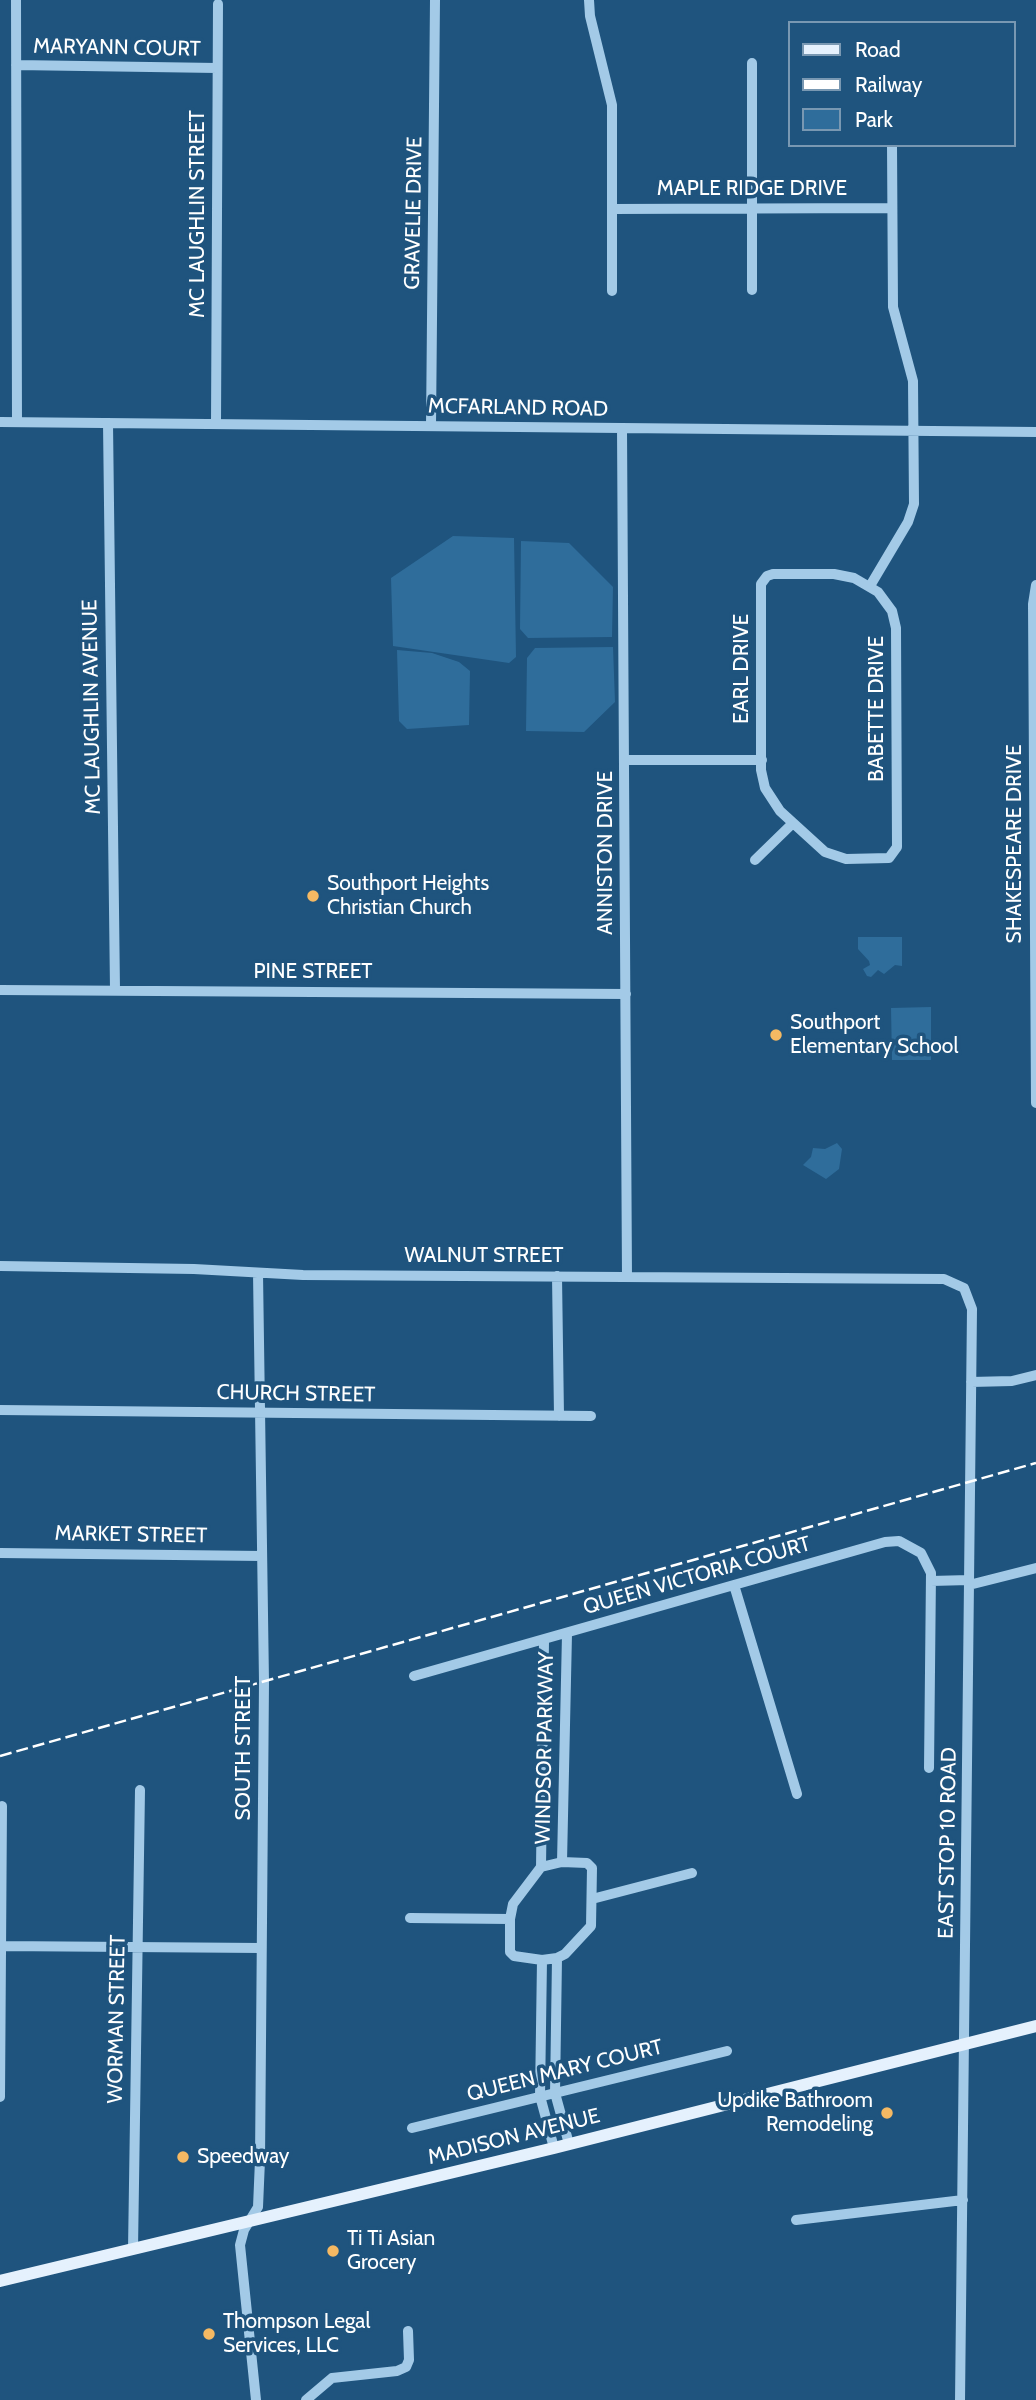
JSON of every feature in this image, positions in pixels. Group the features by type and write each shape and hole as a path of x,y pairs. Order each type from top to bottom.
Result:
{"main road":[{"name":"MADISON AVENUE","path":"0,2281 554,2148 1036,2026"}],"street":[{"path":"16,0 17,422"},
{"name":"GRAVELIE DRIVE","path":"431,426 435,0"},
{"path":"589,0 590,16 611,100 612,291"},
{"name":"MC LAUGHLIN STREET","path":"216,424 218,4"},
{"path":"752,63 752,290"},
{"name":"MARYANN COURT","path":"16,65 217,68"},
{"path":"870,586 913,509 913,381 893,307 892,147"},
{"name":"MAPLE RIDGE DRIVE","path":"612,209 892,208"},
{"name":"MCFARLAND ROAD","path":"0,422 1036,432"},
{"name":"MC LAUGHLIN AVENUE","path":"108,423 115,990"},
{"name":"ANNISTON DRIVE","path":"622,428 627,1277"},
{"name":"EARL DRIVE","path":"870,586 834,574 773,574 761,584 762,774 769,796 818,847 838,858 882,859 894,854"},
{"name":"BABETTE DRIVE","path":"870,586 890,607 896,628 897,847 894,854"},
{"name":"SHAKESPEARE DRIVE","path":"1036,586 1033,604 1036,1102"},
{"path":"624,760 762,760"},
{"path":"755,860 793,823"},
{"name":"PINE STREET","path":"0,990 626,994"},
{"name":"WALNUT STREET","path":"0,1266 258,1273 944,1279 964,1289"},
{"name":"SOUTH STREET","path":"256,2400 240,2245 243,2231 259,2203 262,1556 258,1273"},
{"path":"557,1276 559,1416"},
{"name":"EAST STOP 10 ROAD","path":"960,2400 972,1309 964,1289"},
{"path":"971,1382 1012,1381 1036,1376"},
{"name":"CHURCH STREET","path":"0,1410 591,1416"},
{"name":"QUEEN VICTORIA COURT","path":"414,1676 544,1642 734,1585 895,1541 908,1543 921,1553 929,1566 931,1581"},
{"name":"MARKET STREET","path":"0,1553 262,1556"},
{"path":"929,1768 931,1581 969,1583 1036,1568"},
{"path":"734,1585 797,1794"},
{"name":"WINDSOR PARKWAY","path":"562,1862 567,1634"},
{"name":"WINDSOR PARKWAY","path":"541,1867 562,1862 589,1864 592,1899 591,1926 565,1954 542,1960 512,1954 510,1919 519,1895 541,1867 544,1642"},
{"name":"WORMAN STREET","path":"133,2249 139,1790"},
{"path":"0,2097 2,1806"},
{"path":"592,1899 692,1873"},
{"path":"410,1918 510,1919"},
{"path":"0,1946 261,1948"},
{"path":"557,1958 555,2093 569,2144"},
{"path":"542,1960 540,2096 554,2148"},
{"name":"QUEEN MARY COURT","path":"412,2128 727,2051"},
{"path":"796,2220 963,2200"},
{"path":"306,2400 331,2378 397,2371 405,2367 409,2360 408,2331"}],"green space":[{"path":"453,536 514,538 516,657 509,663 393,646 391,578"},
{"path":"521,541 569,543 613,587 612,637 528,638 520,629"},
{"path":"613,647 615,702 584,732 526,731 527,658 535,648"},
{"path":"397,650 432,653 459,662 470,671 469,725 407,729 399,721"},
{"path":"858,937 902,937 902,966 895,965 884,974 878,970 871,977 867,976 863,969 870,965 858,949"},
{"path":"931,1007 931,1060 892,1060 891,1008"},
{"path":"837,1143 842,1149 839,1169 826,1179 803,1165 811,1157 813,1148 825,1149"}],"railway":[{"path":"0,1756 1036,1463"}],"place":[{"name":"Southport Heights Christian Church","path":"313,896"},
{"name":"Southport Elementary School","path":"776,1035"},
{"name":"Updike Bathroom Remodeling","path":"887,2113"},
{"name":"Speedway","path":"183,2157"},
{"name":"Ti Ti Asian Grocery","path":"333,2251"},
{"name":"Thompson Legal Services, LLC","path":"209,2334"}]}
